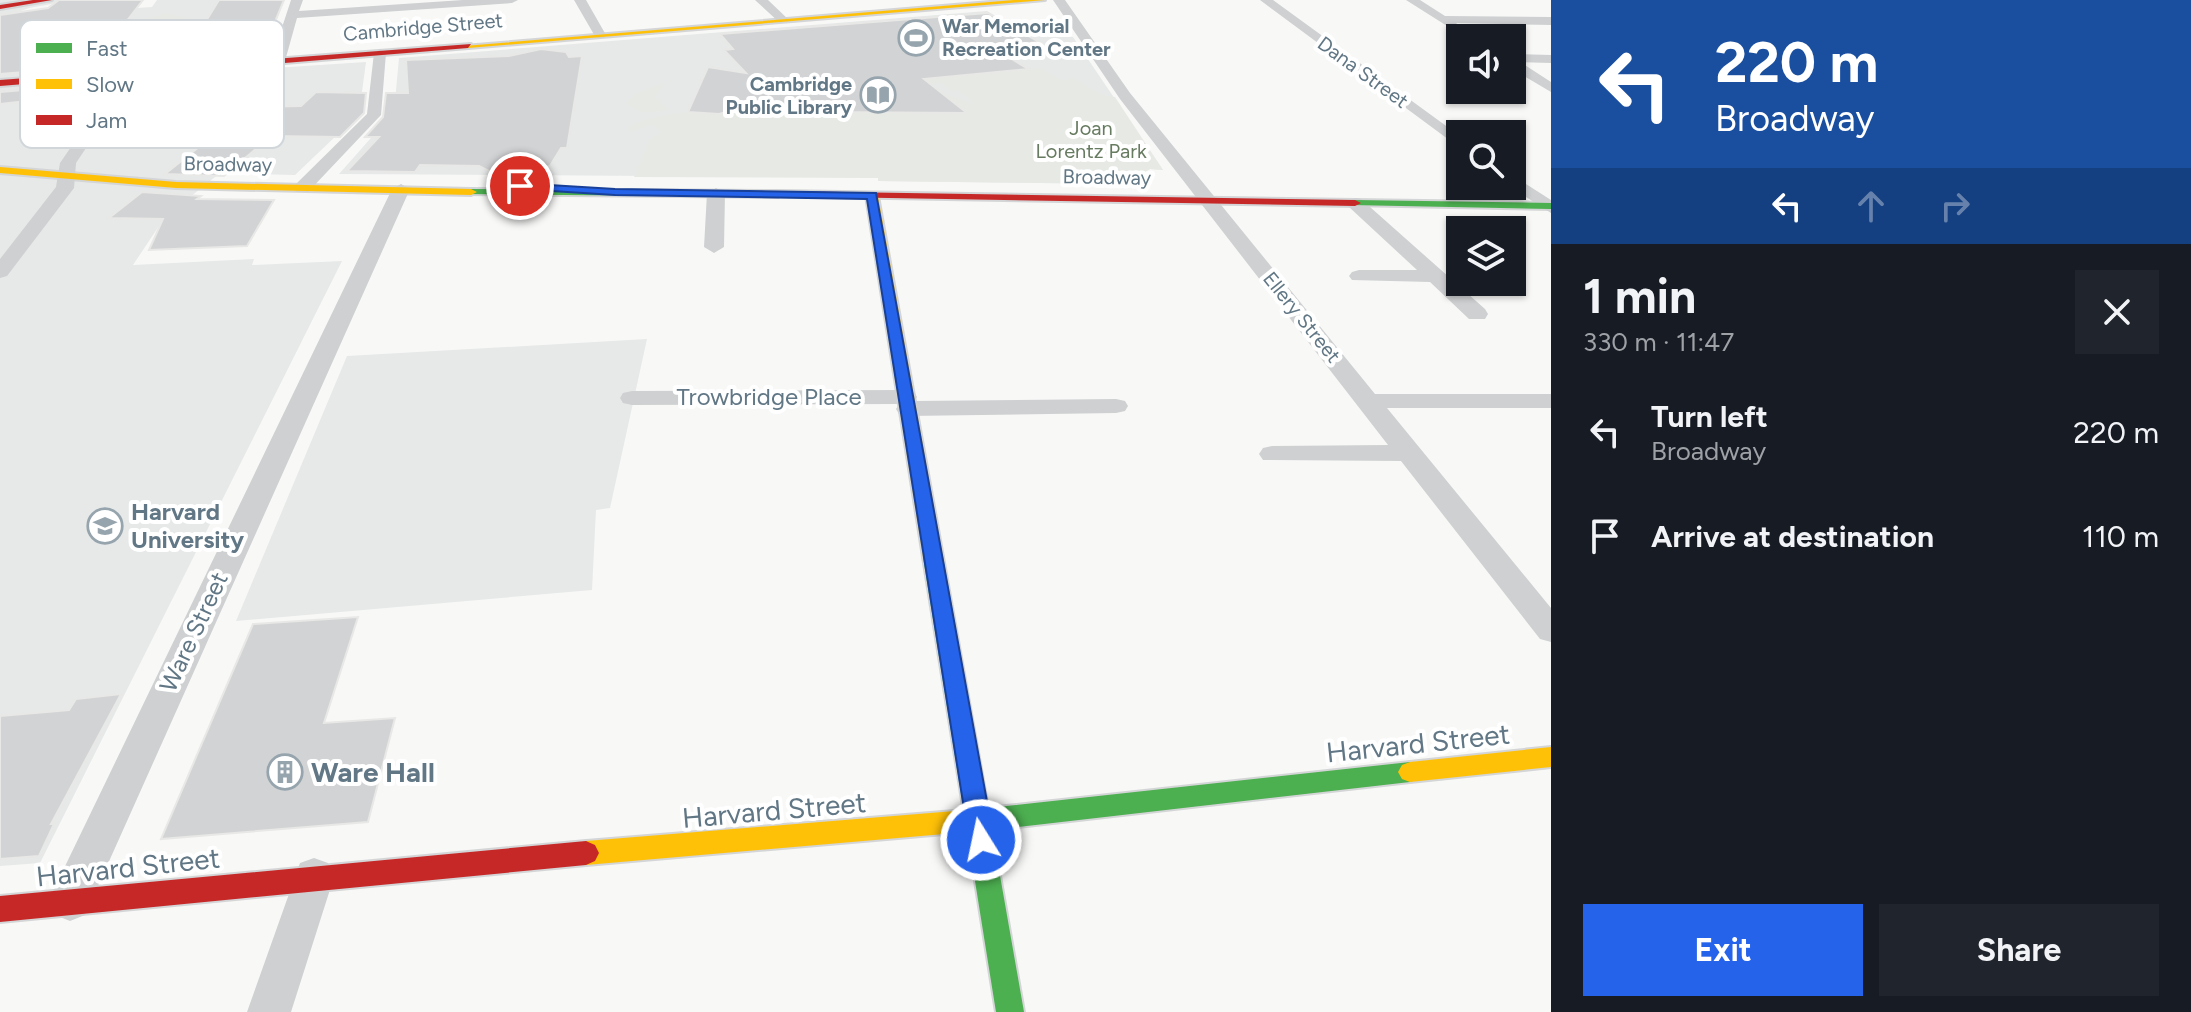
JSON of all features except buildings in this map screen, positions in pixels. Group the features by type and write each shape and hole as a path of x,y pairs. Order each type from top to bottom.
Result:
{"main road":[{"path":"3,9 48,0"},
{"name":"Cambridge Street","path":"284,61 784,21 980,2 1041,0"},
{"name":"Cambridge Street","path":"0,83 20,81"},
{"name":"Broadway","path":"0,170 164,184 302,188 456,190 540,186 615,192 1550,207"},
{"path":"872,196 1010,1012"},
{"name":"Harvard Street","path":"0,909 314,877 924,826 1551,757"}],"street":[{"path":"284,41 297,0"},
{"path":"292,15 512,0"},
{"path":"580,0 600,35"},
{"path":"761,0 784,21"},
{"name":"Ellery Street","path":"1059,0 1125,96 1206,201 1551,630"},
{"name":"Dana Street","path":"1266,0 1446,133"},
{"path":"1412,0 1450,24"},
{"path":"1442,19 1551,21"},
{"path":"302,188 374,115 380,53"},
{"path":"1526,60 1551,59"},
{"path":"1526,70 1551,88"},
{"path":"0,272 65,188 68,163 78,148"},
{"name":"Ware Street","path":"70,901 401,189"},
{"path":"1526,190 1550,207"},
{"path":"714,247 716,193"},
{"path":"1355,203 1477,314"},
{"path":"1359,276 1435,276"},
{"name":"Trowbridge Place","path":"632,398 1116,406"},
{"path":"1369,401 1551,401"},
{"path":"1272,454 1411,453"},
{"path":"269,1012 314,877"}],"shaded area":[{"name":"Harvard University","path":"0,0 74,0 29,8 15,13 15,16 152,7 157,0 284,0 277,20 20,20 20,148 284,148 284,67 366,62 359,114 295,175 220,173 165,217 133,265 254,259 252,265 342,261 40,863 0,866"},
{"path":"987,11 1030,36 1073,37 1163,170 1150,169 1130,180 1132,184 878,181 878,178 816,177 339,174 394,112 399,58"},
{"path":"647,339 610,508 596,510 592,590 236,621 347,356"}],"green space":[{"path":"165,13 197,20 144,20"},
{"name":"Joan Lorentz Park","path":"1040,68 1061,80 1075,79 1101,95 1115,97 1163,170 1150,169 1130,180 1132,184 878,181 878,178 634,177 650,139 661,133 653,125 628,132 631,125 652,118 690,112 786,111 820,105 821,112 966,113 943,93 976,105 957,90 951,91 941,83 931,84 924,79"},
{"path":"665,83 655,97 668,109 666,111 642,112 627,105 627,101 639,92"}],"traffic: fast":[{"path":"471,192 778,194"},
{"path":"1355,203 1551,206"},
{"path":"933,557 1010,1012"},
{"path":"979,820 1410,772"}],"traffic: slow":[{"path":"468,46 1041,0"},
{"path":"0,170 176,185 471,192"},
{"path":"872,196 933,557"},
{"path":"1410,772 1551,757"},
{"path":"586,853 979,820"}],"traffic: jam":[{"path":"0,7 48,0"},
{"path":"284,61 468,46"},
{"path":"0,83 20,81"},
{"path":"778,194 1355,203"},
{"path":"0,909 586,853"}],"place":[{"name":"War Memorial Recreation Center","path":"916,38"},
{"name":"Cambridge Public Library","path":"878,95"},
{"name":"Harvard University","path":"105,526"},
{"name":"Ware Hall","path":"285,772"}],"route":[{"path":"520,186 615,192 872,196 981,840"}]}
